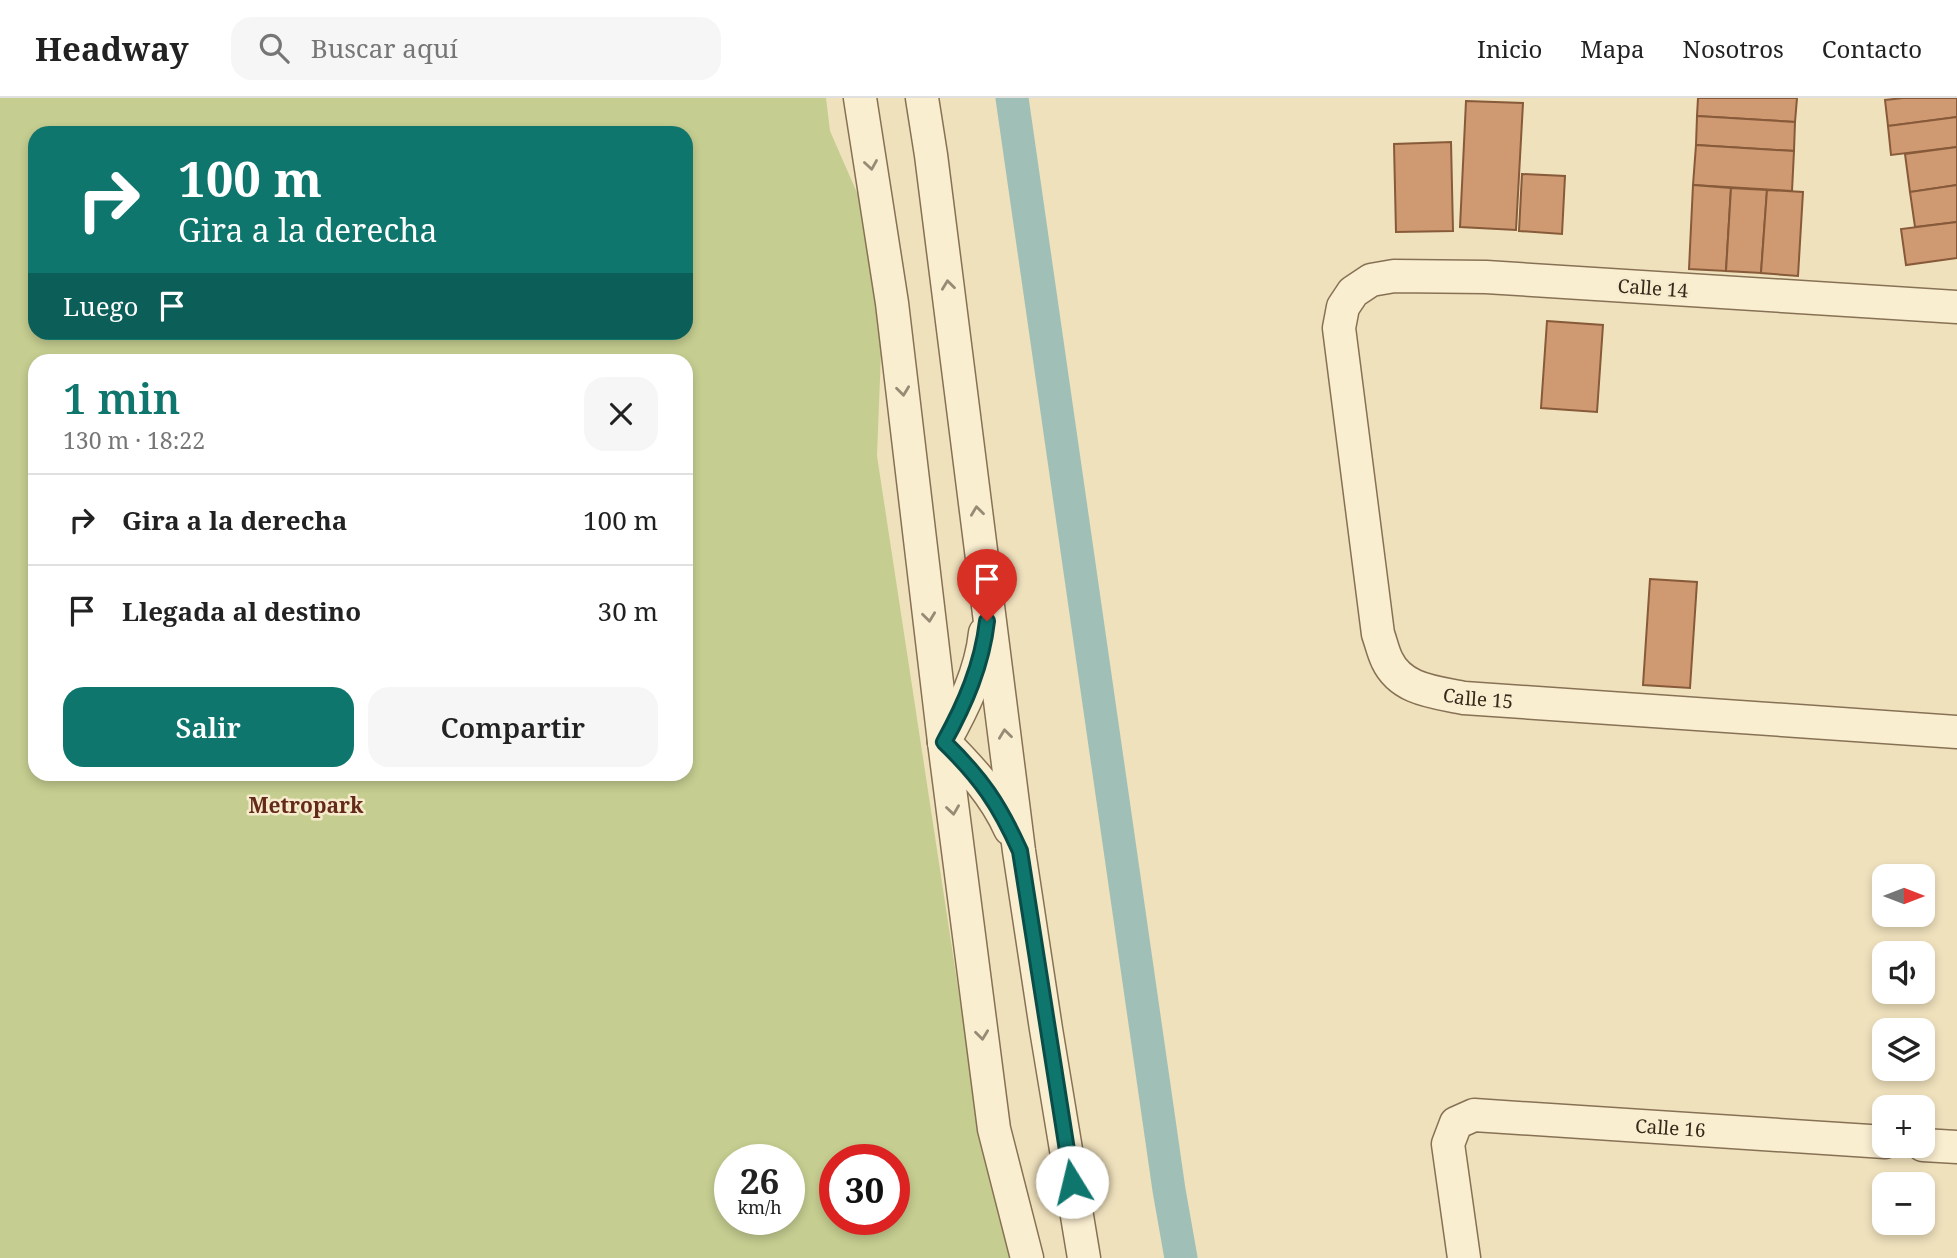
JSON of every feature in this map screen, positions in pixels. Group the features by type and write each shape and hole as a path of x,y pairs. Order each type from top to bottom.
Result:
{"street":[{"path":"860,98 892,303 944,742 994,1129 1027,1258"},
{"path":"922,98 1020,851 1084,1258"},
{"name":"Calle 14","path":"1353,292 1371,280 1394,276 1486,277 1957,307"},
{"name":"Calle 15","path":"1353,292 1343,307 1339,328 1378,634 1388,662 1401,679 1419,689 1464,698 1957,732"},
{"path":"944,742 962,710 975,676 985,640 989,603"},
{"path":"944,742 968,765 989,791 1020,851"},
{"name":"Calle 16","path":"1464,1258 1448,1144 1457,1123 1474,1115 1872,1141"},
{"path":"1935,1145 1957,1147"}],"green space":[{"path":"0,98 826,98 830,131 858,195 882,327 877,456 971,1073 1018,1258 0,1258"}],"building":[{"path":"1698,98 1797,98 1795,122 1697,116"},
{"path":"1957,98 1957,117 1888,126 1885,100"},
{"path":"1466,101 1523,103 1516,230 1460,227"},
{"path":"1697,116 1795,122 1794,151 1696,145"},
{"path":"1957,117 1957,147 1891,155 1888,126"},
{"path":"1451,142 1453,231 1396,232 1394,144"},
{"path":"1696,145 1794,151 1792,191 1693,185"},
{"path":"1957,147 1957,185 1910,192 1905,154"},
{"path":"1522,174 1565,176 1562,234 1519,231"},
{"path":"1693,185 1731,188 1726,271 1689,269"},
{"path":"1957,185 1957,222 1915,227 1910,192"},
{"path":"1731,188 1767,190 1761,273 1726,271"},
{"path":"1767,190 1803,192 1798,276 1761,273"},
{"path":"1957,222 1957,258 1906,265 1901,229"},
{"path":"1547,321 1603,325 1597,412 1541,408"},
{"path":"1650,579 1697,582 1690,688 1643,685"}],"waterway":[{"path":"1012,98 1181,1258"}],"district":[{"name":"Metropark","path":"306,805"}],"route":[{"path":"987,621 975,676 962,710 944,742 968,765 989,791 1020,851 1072,1182"}]}
